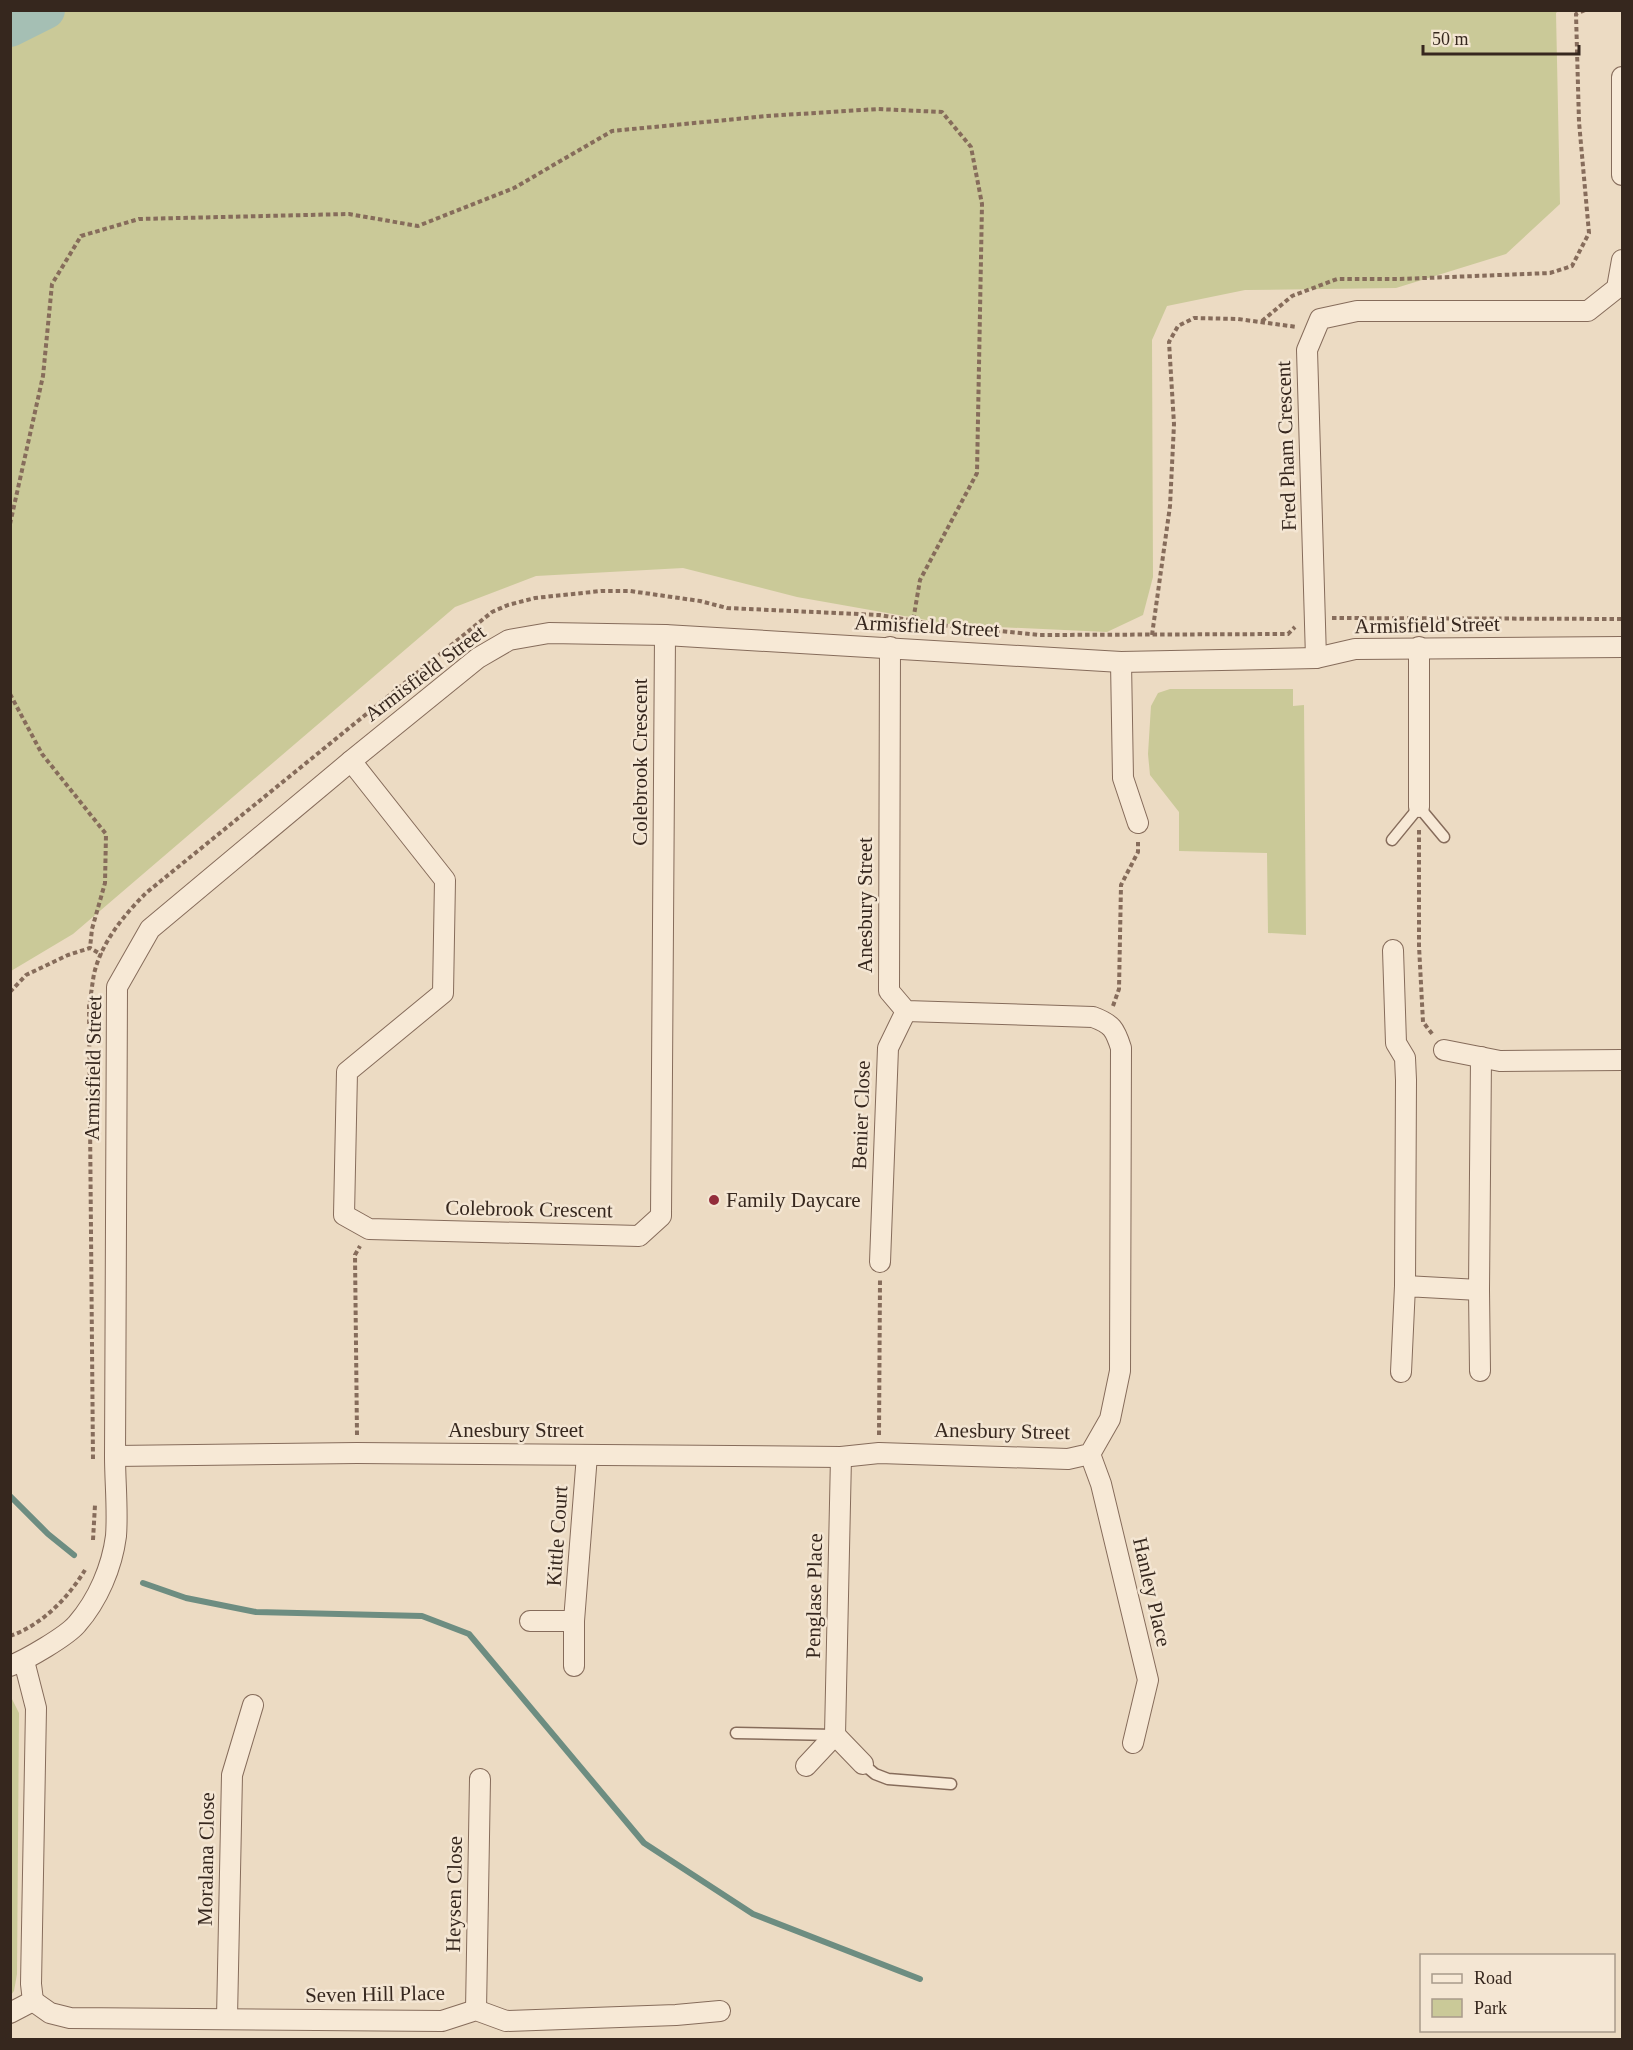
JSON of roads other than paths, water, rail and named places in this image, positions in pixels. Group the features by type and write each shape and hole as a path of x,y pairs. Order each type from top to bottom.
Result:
{"street":[{"path":"1623,77 1621,79 1623,175"},
{"name":"Fred Pham Crescent","path":"1316,658 1307,350 1320,319 1357,310 1588,311 1617,288 1623,260"},
{"name":"Armisfield Street","path":"17,1663 76,1626 96,1597 112,1557 116,1534 117,987 150,929 478,658 509,640 549,633 665,634 1121,662 1316,658 1355,649 1419,647 1623,647"},
{"name":"Colebrook Crescent","path":"351,761 445,880 443,993 347,1072 344,1215 369,1230 639,1236 661,1216 665,634"},
{"name":"Anesbury Street","path":"115,1456 357,1453 841,1457 879,1453 1068,1459 1090,1454 1110,1419 1120,1371 1121,1048 1116,1033 1107,1022 1093,1017 906,1011 889,991 890,647"},
{"path":"1419,647 1419,807"},
{"path":"1121,662 1124,778 1138,823"},
{"path":"1393,950 1396,1044 1405,1058 1406,1080 1406,1286 1401,1372"},
{"name":"Benier Close","path":"880,1262 888,1048 906,1011"},
{"path":"1444,1050 1500,1061 1623,1060"},
{"path":"1480,1371 1481,1057"},
{"path":"1406,1286 1479,1290"},
{"name":"Hanley Place","path":"1090,1454 1101,1484 1148,1680 1133,1743"},
{"name":"Kittle Court","path":"574,1666 574,1621 587,1455"},
{"name":"Penglase Place","path":"835,1736 841,1457"},
{"path":"530,1621 574,1621"},
{"path":"10,2013 33,2001 31,1984 36,1708 17,1663"},
{"name":"Moralana Close","path":"226,2018 232,1774 253,1705"},
{"path":"806,1766 835,1736 863,1764"},
{"name":"Heysen Close","path":"476,2010 480,1779"},
{"name":"Seven Hill Place","path":"33,2001 50,2013 70,2018 442,2021 476,2010 506,2021 676,2015 720,2011"}],"lane":[{"path":"1392,840 1419,807 1444,837"},
{"path":"736,1733 835,1736"},
{"path":"863,1764 876,1774 888,1779 951,1784"}],"waterway":[{"path":"10,28 46,10"},
{"path":"10,1496 48,1534 74,1555"},
{"path":"143,1583 186,1598 256,1612 422,1616 469,1634 644,1843 753,1914 920,1979"}],"place":[{"name":"Family Daycare","path":"714,1200"}]}
